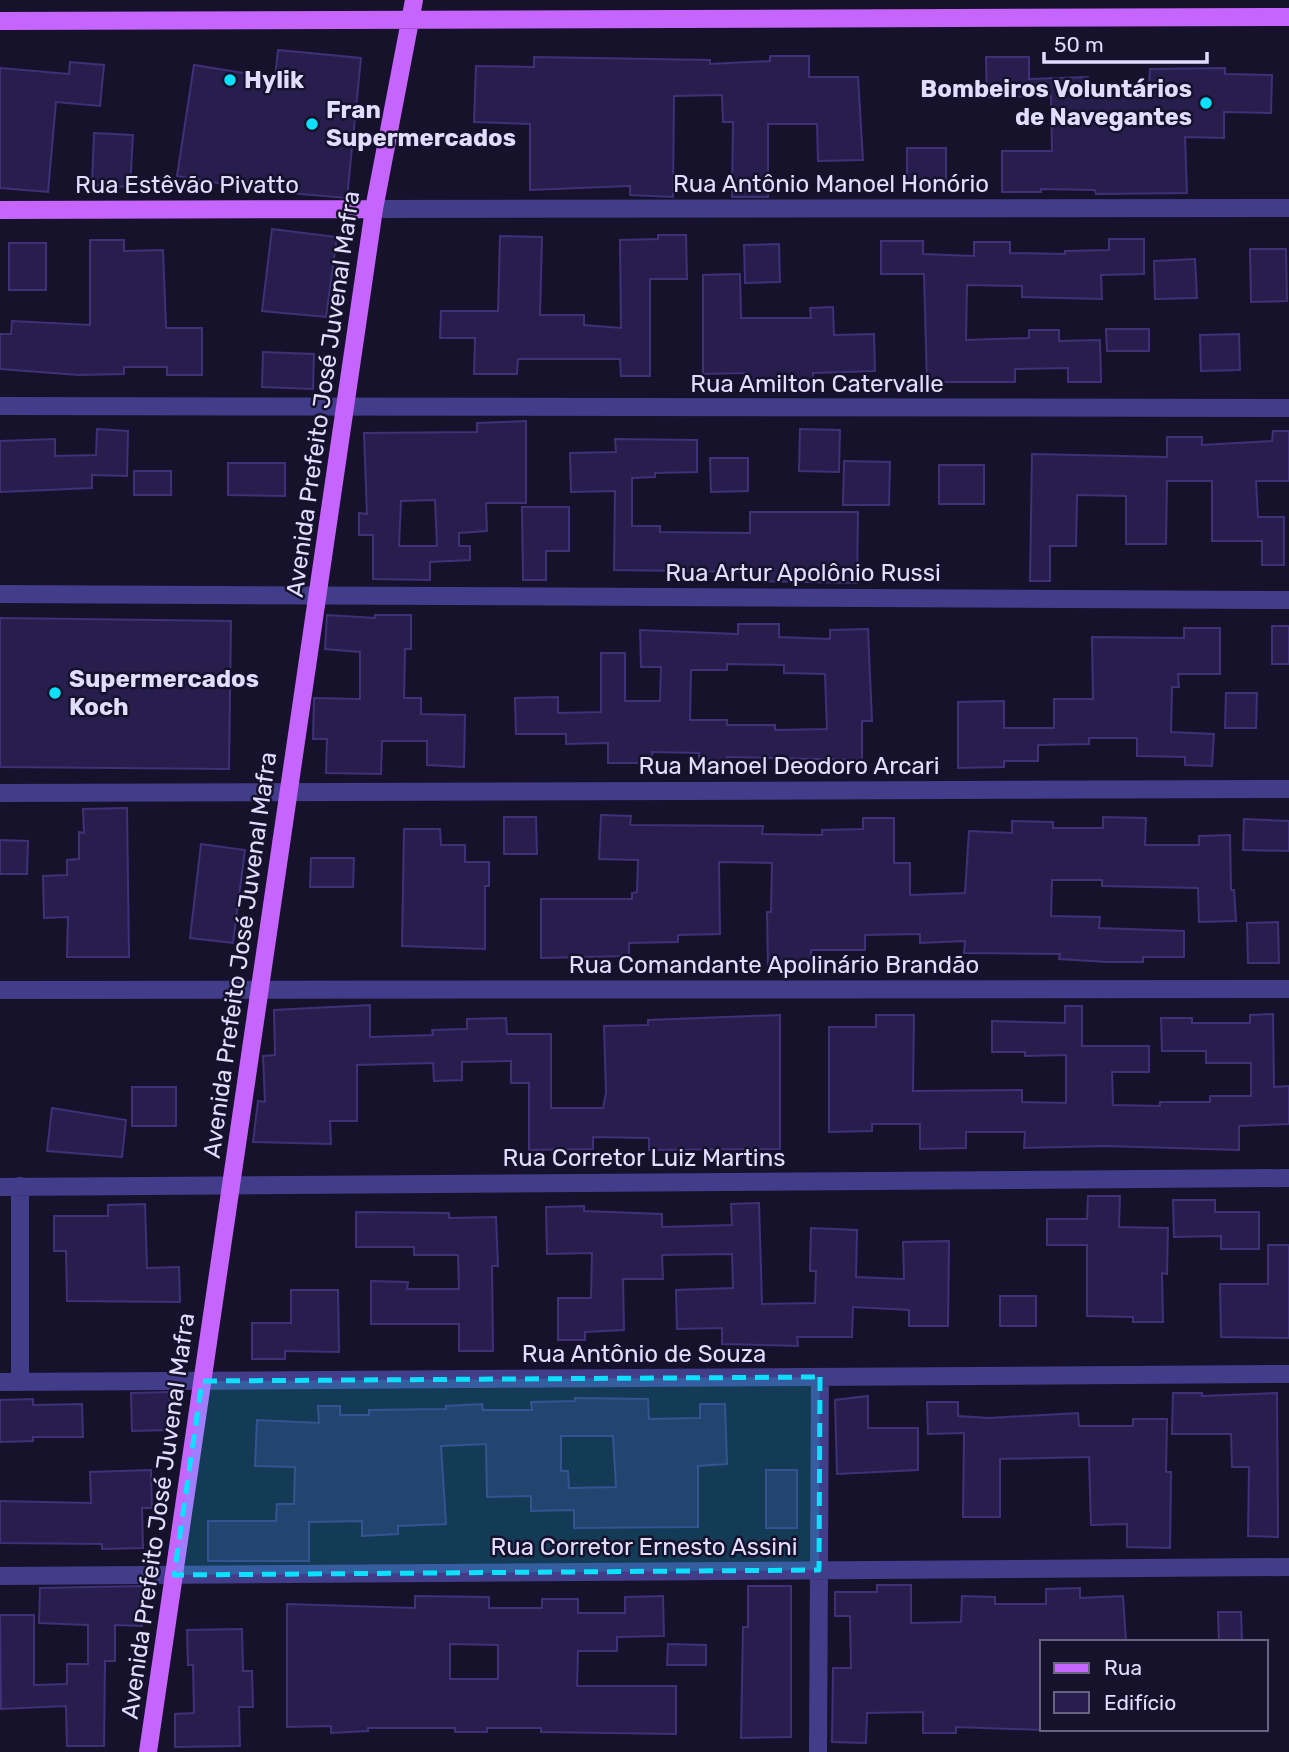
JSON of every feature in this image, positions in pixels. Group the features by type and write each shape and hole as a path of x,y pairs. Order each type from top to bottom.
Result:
{"main road":[{"name":"Avenida Prefeito José Juvenal Mafra","path":"148,1752 374,209 408,19 414,0"},
{"path":"0,20 1289,17"},
{"name":"Rua Estêvão Pivatto","path":"0,210 374,209"}],"street":[{"name":"Rua Antônio Manoel Honório","path":"374,209 1289,208"},
{"name":"Rua Amilton Catervalle","path":"0,406 345,409 1289,408"},
{"name":"Rua Artur Apolônio Russi","path":"0,594 1289,600"},
{"name":"Rua Manoel Deodoro Arcari","path":"0,793 1289,789"},
{"name":"Rua Comandante Apolinário Brandão","path":"0,990 1289,989"},
{"name":"Rua Corretor Luiz Martins","path":"0,1186 1289,1178"},
{"path":"20,1186 20,1382"},
{"name":"Rua Antônio de Souza","path":"0,1382 1289,1374"},
{"path":"818,1752 820,1377"},
{"name":"Rua Corretor Ernesto Assini","path":"0,1576 1289,1567"}],"highlighted area":[{"path":"820,1377 819,1570 174,1575 202,1381"}],"building":[{"path":"278,50 361,58 347,198 264,191 177,176 194,65 275,78"},
{"path":"770,56 809,56 809,77 858,77 863,160 818,161 817,124 768,124 768,197 732,197 733,122 723,122 722,95 674,96 673,197 630,195 630,186 530,190 530,124 474,122 476,66 534,67 534,57 710,60 710,64 770,61"},
{"path":"986,57 1029,57 1029,79 1088,77 1088,86 1149,85 1150,69 1225,68 1225,74 1272,75 1271,113 1224,112 1224,138 1185,137 1187,193 1096,194 1095,190 1041,189 1041,192 1002,192 1002,151 1052,151 1051,96 987,97"},
{"path":"70,62 104,65 100,106 56,102 48,192 0,188 0,68 69,74"},
{"path":"94,133 133,135 130,187 92,185"},
{"path":"907,148 946,148 946,186 907,186"},
{"path":"272,229 337,237 326,317 262,311"},
{"path":"658,235 686,235 687,279 650,279 650,376 621,376 620,359 518,359 517,374 474,374 475,338 440,338 441,311 498,311 500,236 542,237 540,315 584,315 584,325 621,328 620,240 658,239"},
{"path":"1109,239 1144,239 1144,274 1101,275 1102,299 1022,297 1022,286 967,285 966,340 1029,338 1029,330 1059,330 1059,341 1100,340 1101,382 1068,382 1068,368 1015,369 1015,382 927,382 924,274 881,274 881,241 923,241 923,254 974,256 974,242 1010,242 1010,253 1065,254 1065,251 1109,250"},
{"path":"90,240 124,240 124,251 163,250 166,328 202,328 202,375 167,375 167,367 124,367 124,374 79,375 0,369 0,334 11,334 12,321 90,325"},
{"path":"9,243 46,243 46,290 9,290"},
{"path":"779,244 780,282 745,283 744,245"},
{"path":"1250,249 1286,249 1287,301 1251,302"},
{"path":"1195,259 1197,298 1155,299 1154,261"},
{"path":"740,274 741,318 811,318 810,308 833,307 834,335 874,334 875,371 813,373 813,386 785,389 747,389 747,373 703,374 703,275"},
{"path":"1106,329 1149,329 1149,351 1107,351"},
{"path":"1239,334 1240,370 1201,371 1200,335"},
{"path":"263,352 314,354 313,389 262,387"},
{"path":"526,421 526,503 486,503 487,531 459,533 459,546 470,546 470,560 430,562 430,580 373,579 373,535 359,535 359,513 367,514 364,433 477,432 477,423","holes":["435,500 437,546 399,546 401,501"]},
{"path":"97,429 128,431 127,476 92,475 92,488 0,492 0,441 55,439 55,456 96,455"},
{"path":"800,429 840,430 839,472 799,471"},
{"path":"1273,431 1289,431 1289,481 1256,481 1258,517 1284,517 1284,565 1262,565 1262,541 1212,541 1212,481 1167,481 1166,544 1126,544 1126,496 1077,495 1076,546 1050,546 1050,581 1030,581 1032,454 1167,457 1167,437 1202,437 1202,445 1272,441"},
{"path":"615,439 697,440 697,472 655,473 655,477 632,478 632,526 660,526 660,532 750,533 750,512 858,512 857,583 751,581 751,572 614,570 615,491 571,492 570,453 616,452"},
{"path":"710,458 748,458 748,491 711,492"},
{"path":"844,461 890,462 889,505 843,505"},
{"path":"228,463 285,463 285,496 228,495"},
{"path":"939,465 984,465 984,504 939,504"},
{"path":"134,471 171,471 171,495 134,495"},
{"path":"522,507 569,507 569,551 546,551 546,580 523,580"},
{"path":"327,615 375,618 375,615 411,615 411,649 405,649 404,698 421,698 421,714 465,715 464,767 427,765 427,741 382,741 381,774 326,773 327,739 313,739 314,698 360,699 360,652 325,649"},
{"path":"0,618 231,621 229,769 0,767"},
{"path":"738,624 779,624 779,637 830,639 830,630 868,629 872,721 862,721 862,760 727,757 727,762 699,763 699,753 652,752 652,763 608,763 608,743 566,744 566,734 516,734 515,698 558,697 558,713 601,712 601,653 625,653 625,701 660,701 661,667 641,667 640,630 738,634","holes":["727,664 784,665 784,673 825,674 827,729 775,730 775,725 727,725 727,720 690,720 691,670 727,670"]},
{"path":"1272,626 1289,626 1289,664 1272,664"},
{"path":"1184,628 1220,628 1220,674 1178,674 1179,687 1172,687 1171,732 1214,734 1212,766 1185,765 1185,757 1137,756 1137,738 1089,738 1089,744 1038,745 1038,761 1004,761 1004,767 958,768 958,702 1004,701 1004,728 1054,728 1054,699 1093,699 1092,637 1184,638"},
{"path":"1226,693 1257,693 1256,728 1225,728"},
{"path":"127,808 129,957 67,957 68,917 44,918 43,876 67,875 67,860 79,859 79,832 84,833 83,809"},
{"path":"601,815 631,816 630,825 763,826 762,834 822,835 822,830 863,829 863,818 894,818 894,863 910,863 910,895 965,893 969,831 1012,833 1012,821 1053,822 1053,828 1103,828 1103,817 1146,818 1145,845 1199,845 1199,836 1230,835 1231,890 1234,890 1236,921 1199,922 1198,888 1102,886 1102,880 1052,880 1051,916 1100,917 1099,928 1184,931 1184,957 1143,957 1143,962 1107,962 1059,959 1060,954 964,953 965,941 920,943 920,934 865,935 865,950 811,950 811,968 768,969 767,912 771,912 772,863 719,862 720,934 678,935 678,942 629,943 629,956 541,958 541,899 632,899 632,893 637,892 638,860 599,859"},
{"path":"504,817 536,817 537,854 504,854"},
{"path":"1244,819 1289,821 1289,851 1243,850"},
{"path":"404,829 440,829 441,845 465,845 465,862 489,862 489,886 485,886 485,949 402,946"},
{"path":"0,840 28,841 27,874 0,874"},
{"path":"201,844 245,850 233,943 190,938"},
{"path":"311,858 354,858 353,887 310,887"},
{"path":"1278,922 1279,963 1248,963 1247,923"},
{"path":"370,1005 370,1037 433,1035 432,1030 467,1029 467,1019 506,1018 507,1034 551,1034 551,1108 603,1108 606,1093 604,1026 648,1025 648,1020 780,1015 780,1149 649,1150 649,1138 593,1137 593,1149 529,1150 529,1083 511,1083 511,1061 462,1062 462,1080 434,1081 433,1063 357,1065 357,1121 330,1121 331,1144 253,1142 258,1101 265,1102 263,1056 275,1055 274,1010"},
{"path":"1065,1006 1082,1006 1082,1046 1149,1046 1149,1072 1112,1072 1113,1105 1160,1106 1160,1102 1210,1102 1210,1096 1251,1096 1251,1063 1206,1063 1206,1051 1162,1051 1161,1018 1192,1018 1192,1023 1250,1023 1250,1015 1273,1014 1274,1087 1289,1086 1289,1124 1239,1126 1239,1150 1106,1146 1024,1148 1025,1132 966,1132 966,1148 920,1149 920,1124 872,1124 872,1131 829,1132 829,1027 876,1027 876,1015 914,1015 913,1091 1022,1090 1022,1102 1066,1103 1066,1055 1025,1056 1025,1052 992,1052 992,1021 1065,1023"},
{"path":"132,1087 176,1087 176,1126 132,1126"},
{"path":"52,1108 126,1120 122,1157 47,1151"},
{"path":"1088,1196 1120,1196 1119,1227 1168,1228 1167,1274 1162,1273 1163,1322 1133,1322 1133,1317 1087,1316 1087,1245 1047,1245 1047,1219 1087,1219"},
{"path":"1173,1200 1215,1200 1215,1212 1259,1212 1259,1249 1221,1249 1221,1236 1174,1237"},
{"path":"759,1203 762,1304 815,1303 816,1271 810,1271 811,1228 857,1230 856,1277 904,1279 903,1242 949,1241 948,1326 909,1326 909,1310 853,1307 852,1337 797,1337 798,1346 722,1344 722,1328 677,1329 676,1290 733,1288 732,1254 662,1255 663,1279 623,1279 624,1330 585,1332 585,1340 558,1340 558,1298 591,1298 592,1253 547,1254 546,1207 584,1206 584,1211 662,1214 662,1227 732,1225 731,1204"},
{"path":"145,1204 147,1268 179,1267 180,1302 67,1301 66,1251 54,1251 54,1216 108,1216 108,1205"},
{"path":"356,1212 449,1213 449,1218 496,1217 498,1266 492,1266 493,1351 459,1351 459,1324 371,1324 371,1281 408,1282 407,1289 459,1289 458,1255 414,1255 414,1247 356,1247"},
{"path":"1268,1245 1289,1245 1289,1338 1221,1337 1220,1284 1268,1284"},
{"path":"291,1290 338,1290 339,1352 285,1351 285,1359 252,1359 252,1323 291,1323"},
{"path":"1000,1296 1036,1296 1036,1326 1000,1326"},
{"path":"169,1392 170,1430 132,1431 131,1393"},
{"path":"1173,1393 1202,1393 1202,1396 1277,1393 1278,1537 1248,1536 1249,1467 1232,1467 1231,1434 1172,1434"},
{"path":"868,1396 868,1428 918,1428 918,1470 837,1474 835,1400"},
{"path":"575,1398 648,1399 649,1419 700,1418 700,1404 725,1404 727,1464 698,1466 698,1527 574,1528 574,1510 531,1511 531,1496 487,1497 486,1444 441,1446 446,1524 398,1526 398,1534 362,1536 362,1521 309,1522 309,1561 208,1561 208,1521 276,1521 277,1504 294,1504 295,1467 255,1466 257,1420 319,1423 318,1406 340,1406 340,1415 369,1415 369,1410 446,1409 446,1406 482,1404 483,1410 532,1410 531,1402 575,1401","holes":["561,1436 613,1436 616,1487 569,1488 568,1471 561,1471"]},
{"path":"33,1399 33,1405 82,1404 83,1437 33,1437 33,1441 0,1442 0,1400"},
{"path":"927,1402 958,1402 958,1416 989,1418 1078,1413 1079,1426 1133,1426 1133,1419 1167,1419 1166,1472 1171,1472 1170,1548 1127,1547 1127,1524 1091,1525 1089,1457 1000,1459 1000,1517 963,1517 964,1433 928,1434"},
{"path":"151,1470 152,1508 142,1508 143,1548 102,1549 102,1544 0,1543 0,1501 91,1503 90,1472"},
{"path":"766,1470 797,1470 797,1528 766,1528"},
{"path":"877,1585 911,1585 911,1623 961,1622 962,1596 995,1597 995,1604 1046,1604 1046,1589 1080,1588 1080,1598 1123,1596 1126,1640 1040,1640 1040,1730 956,1727 956,1733 923,1733 923,1712 867,1713 866,1743 832,1742 833,1668 851,1668 850,1616 835,1616 835,1592 877,1592"},
{"path":"143,1586 142,1626 115,1625 115,1661 105,1661 104,1746 67,1746 66,1706 1,1709 0,1615 34,1615 34,1685 67,1684 67,1664 88,1664 88,1625 39,1623 40,1588"},
{"path":"748,1586 791,1586 791,1737 741,1738 743,1627 748,1627"},
{"path":"415,1596 489,1597 489,1608 542,1608 542,1599 578,1599 578,1613 625,1613 625,1597 663,1596 664,1636 617,1637 617,1651 578,1651 577,1686 676,1686 676,1734 541,1732 541,1728 487,1728 487,1732 455,1732 455,1728 368,1728 368,1731 331,1733 331,1726 287,1727 287,1604 415,1608","holes":["450,1644 498,1645 498,1679 450,1679"]},
{"path":"1218,1612 1241,1612 1242,1640 1219,1640"},
{"path":"242,1629 243,1671 252,1671 253,1707 239,1707 240,1746 175,1747 175,1714 194,1713 193,1665 188,1665 187,1630"},
{"path":"668,1644 706,1645 706,1665 667,1665"}],"place":[{"name":"Hylik","path":"230,80"},
{"name":"Bombeiros Voluntários de Navegantes","path":"1206,103"},
{"name":"Fran Supermercados","path":"312,124"},
{"name":"Supermercados Koch","path":"55,693"}]}
